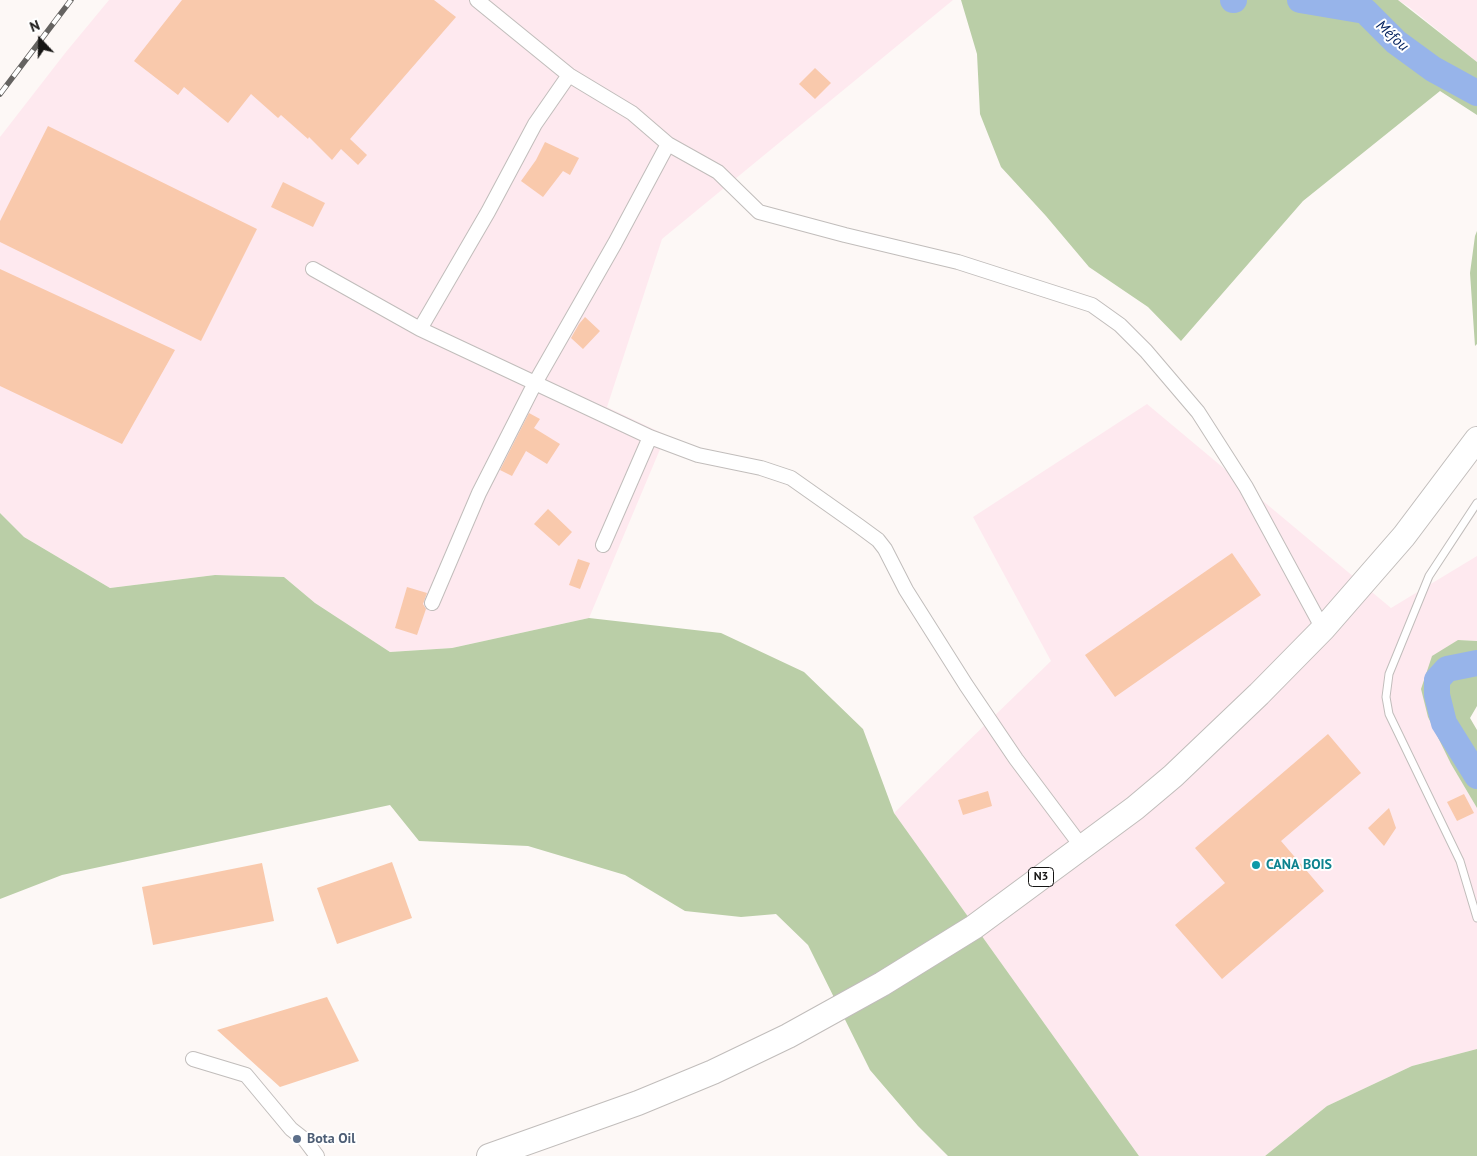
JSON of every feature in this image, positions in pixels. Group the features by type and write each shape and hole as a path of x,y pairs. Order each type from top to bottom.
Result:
{"highway":[{"name":"N3","path":"488,1156 638,1103 713,1072 788,1036 882,984 974,926 1135,808 1173,776 1259,694 1324,628 1404,536 1477,438"}],"street":[{"path":"477,0 569,75 632,113 668,144 718,172 759,212 958,262 1092,305 1120,325 1198,412 1246,487 1324,628"},
{"path":"420,329 488,212 535,124 569,75"},
{"path":"432,603 479,493 535,383 615,243 668,144"},
{"path":"314,269 420,329 650,437 698,455 761,468 791,478 878,540 886,549 906,590 966,685 1016,759 1082,847"},
{"path":"603,545 650,437"},
{"path":"193,1059 246,1075 291,1129 305,1140 318,1156"}],"lane":[{"path":"1476,913 1460,861 1389,714 1386,697 1389,674 1429,576 1477,503"}],"shaded area":[{"path":"109,0 953,0 662,239 607,407 666,435 589,618 452,648 390,652 315,603 284,577 215,575 110,588 24,537 0,513 0,137"},
{"path":"1398,0 1477,0 1477,62 1409,7"},
{"path":"1147,404 1391,608 1477,556 1477,641 1458,640 1451,764 1477,808 1477,1049 1412,1066 1327,1106 1265,1156 1139,1156 894,813 1051,661 973,517"}],"green space":[{"path":"961,0 1398,0 1477,62 1477,115 1440,91 1303,201 1181,341 1148,307 1089,267 1001,167 980,114 977,54"},
{"path":"1477,231 1477,344 1475,346 1470,273"},
{"path":"0,513 24,537 110,588 215,575 284,577 315,603 390,652 452,648 589,618 721,633 804,672 863,729 894,813 1139,1156 948,1156 918,1126 870,1070 808,945 776,914 741,917 685,911 625,875 528,846 419,841 390,805 62,875 0,899"},
{"path":"1458,640 1477,641 1477,706 1470,718 1477,730 1477,808 1451,764 1428,717 1421,689 1432,656"},
{"path":"1477,1049 1477,1156 1265,1156 1327,1106 1412,1066"}],"building":[{"path":"182,0 434,0 456,17 350,139 367,155 358,165 341,149 332,160 309,137 308,139 281,115 278,118 251,94 228,123 184,87 178,95 134,61"},
{"path":"815,68 831,83 815,99 799,84"},
{"path":"48,126 257,229 201,341 0,242 0,221"},
{"path":"545,142 579,158 570,175 563,171 543,197 521,181 536,160"},
{"path":"283,182 325,203 313,227 271,207"},
{"path":"0,269 175,350 122,444 0,386"},
{"path":"585,317 600,331 583,349 571,338"},
{"path":"529,413 540,419 534,428 560,444 547,464 526,451 512,476 500,470"},
{"path":"548,509 572,532 559,546 534,524"},
{"path":"1232,553 1261,595 1115,697 1085,655"},
{"path":"578,559 590,563 580,589 569,585"},
{"path":"407,587 427,593 423,604 426,609 417,635 395,628"},
{"name":"CANA BOIS","path":"1328,734 1361,773 1281,841 1324,891 1222,979 1175,925 1225,883 1195,848"},
{"path":"988,791 992,806 963,815 958,800"},
{"path":"1464,794 1474,813 1457,821 1447,802"},
{"path":"1389,808 1396,828 1384,846 1368,828"},
{"path":"392,862 412,918 337,944 317,888"},
{"path":"262,863 274,921 153,945 142,887"},
{"path":"327,997 359,1061 280,1087 217,1030"}],"waterway":[{"name":"Méfou","path":"1300,0 1365,11 1396,42 1433,69 1477,93"},
{"name":"Méfou","path":"1477,663 1447,669 1437,680 1437,695 1444,723 1477,776"}],"railway":[{"path":"0,94 71,0"}],"place":[{"name":"CANA BOIS","path":"1256,865"},
{"name":"Bota Oil","path":"297,1139"}]}
